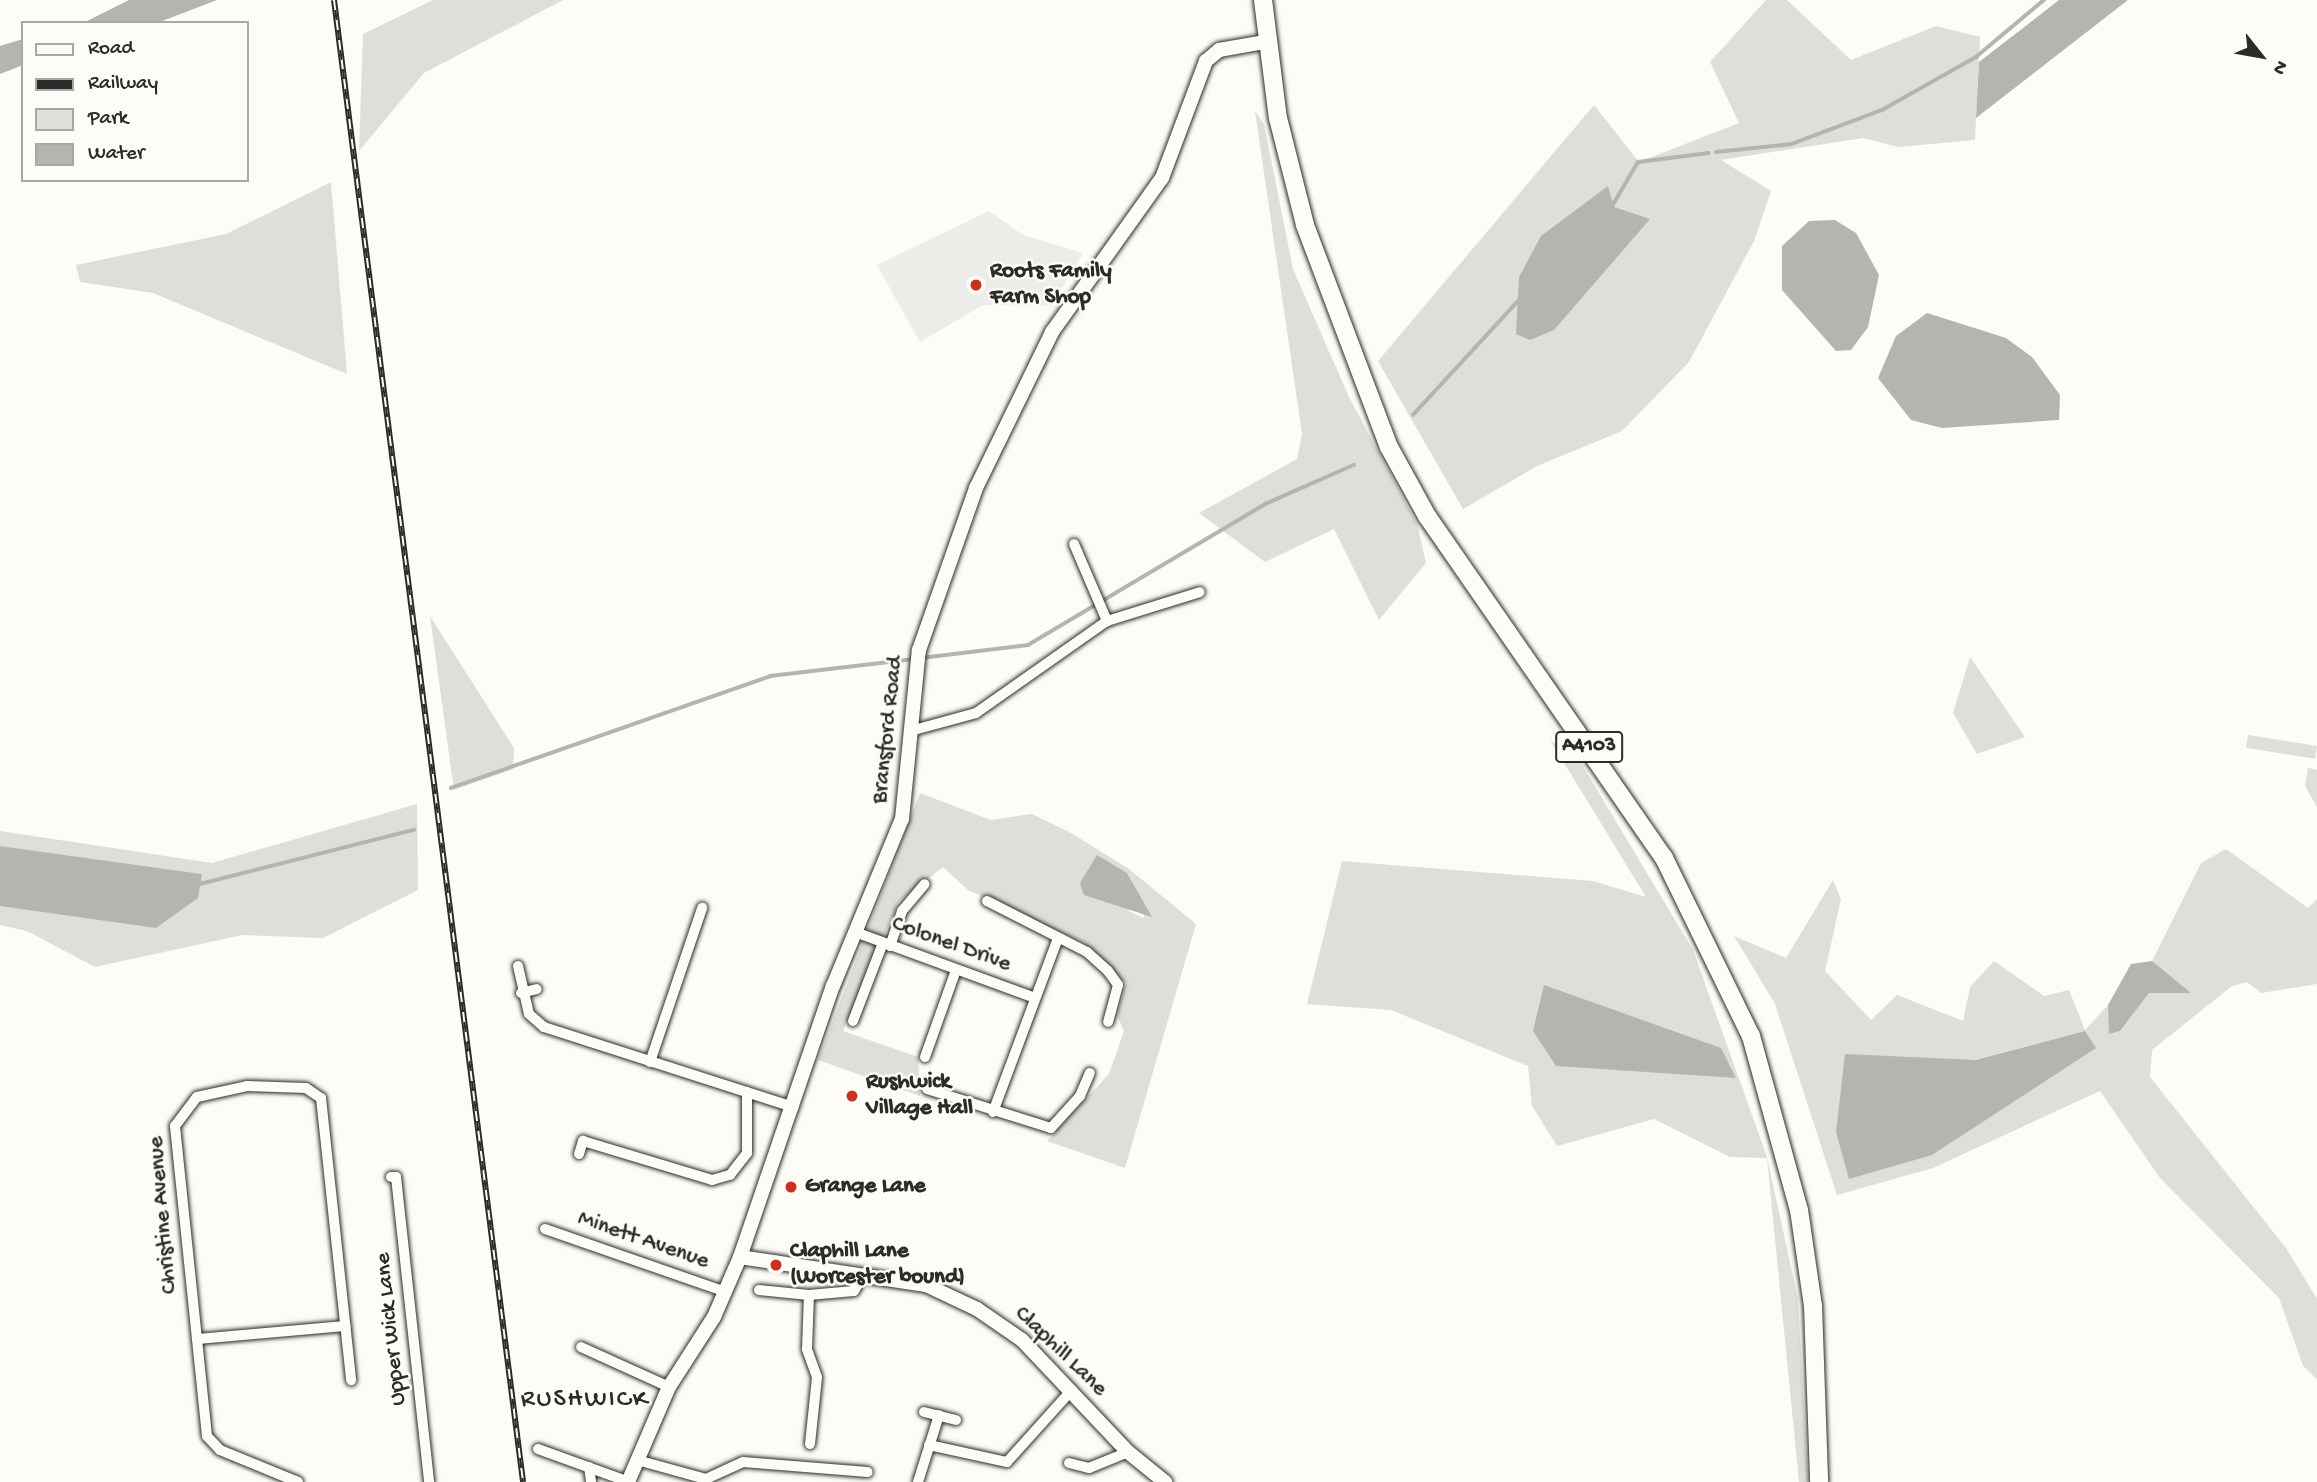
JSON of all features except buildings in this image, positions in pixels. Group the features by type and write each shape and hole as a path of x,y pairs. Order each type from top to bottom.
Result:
{"highway":[{"name":"A4103","path":"1263,0 1265,42 1305,225 1389,447 1427,516 1664,858 1751,1036 1799,1210 1813,1306 1819,1482"}],"street":[{"name":"Bransford Road","path":"629,1482 669,1387 726,1292 855,932 902,819 914,730 915,675 929,614 1018,395 1096,263 1162,178 1206,61 1219,50 1265,42"},
{"path":"1074,544 1107,621"},
{"path":"914,730 976,713 1107,621 1200,592"},
{"path":"853,1021 902,911 926,884"},
{"path":"986,901 1082,949 1118,985 1108,1022"},
{"path":"650,1062 702,908"},
{"name":"Colonel Drive","path":"855,932 1033,997"},
{"name":"Colonel Drive","path":"993,1112 1033,997 1058,938"},
{"path":"518,966 521,993 529,1014 544,1027 793,1107"},
{"path":"925,1057 956,970"},
{"path":"521,993 537,989"},
{"path":"927,1089 1019,1122 1051,1128 1080,1096 1090,1073"},
{"name":"Christine Avenue","path":"298,1482 220,1450 207,1436 174,1126 197,1097 247,1086 306,1088 321,1098 351,1380"},
{"path":"579,1154 583,1141 712,1180 730,1175 747,1153 747,1092"},
{"name":"Upper Wick Lane","path":"391,1177 396,1177 429,1482"},
{"name":"Minett Avenue","path":"545,1229 726,1292"},
{"name":"Claphill Lane","path":"740,1257 926,1285 977,1309 1023,1340 1128,1452 1165,1482"},
{"path":"759,1290 809,1295 854,1291 862,1277"},
{"path":"809,1295 807,1349 817,1377 810,1444"},
{"path":"197,1339 345,1326"},
{"path":"581,1347 669,1387"},
{"path":"929,1445 1007,1462 1071,1391"},
{"path":"924,1412 956,1420"},
{"path":"918,1482 939,1415"},
{"path":"538,1449 629,1482"},
{"path":"1069,1463 1088,1468 1128,1452"},
{"path":"638,1460 706,1479 743,1462 868,1472"},
{"path":"589,1467 592,1482"}],"shaded area":[{"name":"Roots Family Farm Shop","path":"989,211 1023,235 1083,253 1051,306 983,305 920,342 877,265"}],"green space":[{"path":"433,0 563,0 424,73 359,151 363,34"},
{"path":"1766,0 1787,0 1851,60 1936,26 1980,37 1975,140 1898,147 1863,138 1721,160 1771,191 1754,241 1689,362 1622,431 1537,466 1463,509 1378,361 1594,105 1639,162 1739,123 1710,62","holes":["1608,187 1614,207 1516,334"]},
{"path":"1255,111 1264,124 1293,269 1349,397 1417,524 1426,563 1379,620 1334,529 1265,562 1199,513 1297,459 1302,434"},
{"path":"331,182 347,374 153,293 80,282 76,265 226,234"},
{"path":"430,616 514,748 513,769 454,790"},
{"path":"1970,657 2025,737 1977,754 1953,713"},
{"path":"2248,735 2317,746 2315,759 2246,748"},
{"path":"1550,740 1581,763 1693,950 1767,1157 1798,1299 1808,1482 1799,1482 1767,1158 1730,1157 1654,1119 1557,1146 1532,1106 1528,1066 1391,1010 1307,1004 1342,861 1593,881 1646,897"},
{"path":"2308,768 2317,770 2317,807 2305,786"},
{"path":"920,793 991,820 1032,814 1071,833 1129,869 1196,924 1125,1168 1047,1141 1109,1074 1124,1031 1117,1016 1126,983 1083,942 968,890 943,867 899,901 843,1031 918,1057 920,1096 818,1060","holes":["1127,873 1142,902 1144,918 1129,911"]},
{"path":"417,804 418,890 323,938 242,935 95,967 27,931 0,925 0,906 71,913 202,874 0,846 0,831 212,863"},
{"path":"2226,849 2308,908 2317,899 2317,984 2261,993 2247,982 2232,986 2152,1050 2150,1077 2286,1248 2317,1299 2317,1379 2303,1366 2279,1298 2160,1178 2100,1091 1933,1168 1837,1195 1775,1004 1734,936 1786,958 1833,880 1841,899 1825,971 1871,1020 1897,995 1963,1021 1970,987 1994,961 2044,996 2069,990 2085,1030 2108,1005 2110,1034 2120,1031 2149,993 2190,993 2152,961 2201,863","holes":["2085,1031 2042,1081 1932,1155 1846,1055 1966,1062"]}],"water":[{"path":"129,0 217,0 162,21 87,21"},
{"path":"2059,0 2128,0 1976,118 1979,62"},
{"path":"21,40 21,66 0,74 0,46"},
{"path":"1608,186 1614,207 1650,219 1554,330 1530,340 1516,334 1519,277 1541,236"},
{"path":"1835,220 1856,233 1879,275 1868,327 1851,350 1836,351 1782,290 1782,246 1809,221"},
{"path":"1927,313 2006,338 2032,357 2060,395 2059,420 1942,428 1911,420 1878,378 1896,336"},
{"path":"0,846 202,874 198,898 156,928 0,906"},
{"path":"1097,855 1127,873 1152,917 1084,895 1080,883"},
{"path":"2152,961 2191,993 2149,993 2120,1031 2109,1034 2108,1005 2131,964"},
{"path":"1544,985 1721,1048 1736,1078 1556,1066 1533,1031"},
{"path":"2085,1031 2096,1048 1932,1155 1849,1179 1836,1132 1845,1054 1975,1060"}],"waterway":[{"path":"1716,152 1792,144 1882,110 1976,57 2044,0"},
{"path":"1611,208 1638,162 1708,153"},
{"path":"1413,415 1519,300"},
{"path":"921,658 1028,645 1265,504 1354,465"},
{"path":"451,788 770,676 914,659"},
{"path":"196,885 414,830"}],"railway":[{"path":"334,0 523,1482"}],"place":[{"name":"Roots Family Farm Shop","path":"976,285"},
{"name":"Rushwick Village Hall","path":"852,1096"},
{"name":"Grange Lane","path":"791,1187"},
{"name":"Claphill Lane (Worcester bound)","path":"776,1265"}],"district":[{"name":"RUSHWICK","path":"585,1401"}]}
